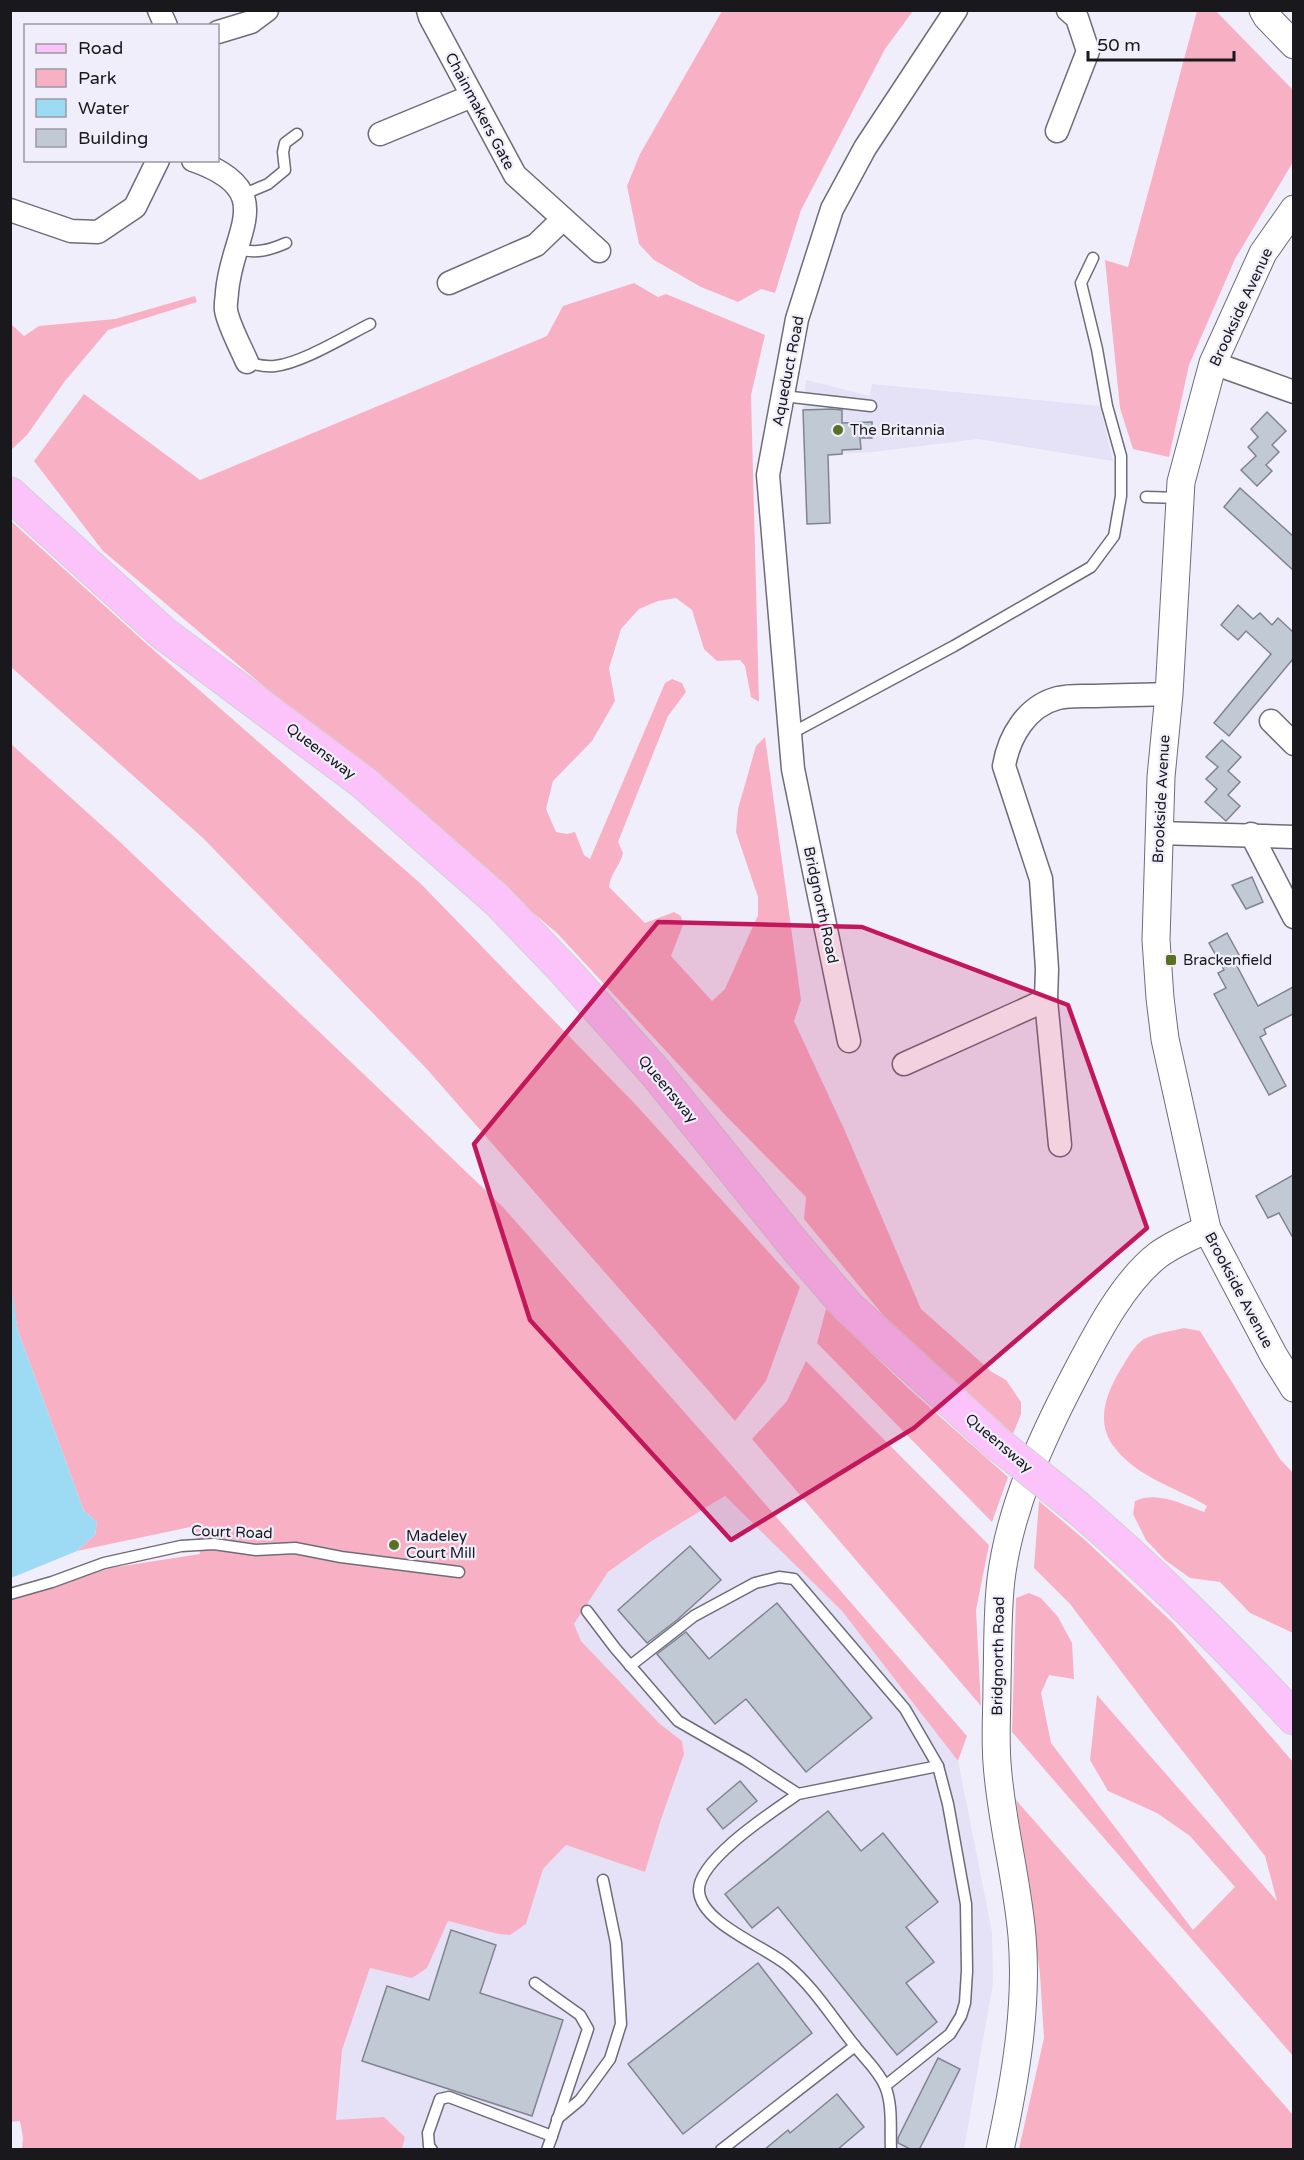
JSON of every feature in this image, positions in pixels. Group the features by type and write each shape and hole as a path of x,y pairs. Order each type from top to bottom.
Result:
{"main road":[{"name":"Queensway","path":"10,494 164,633 364,783 497,900 565,971 655,1072 797,1248 848,1307 997,1443 1078,1508 1155,1576 1231,1650 1293,1718"}],"street":[{"path":"159,10 165,24"},
{"path":"219,32 251,22 267,10"},
{"name":"Chainmakers Gate","path":"428,10 515,175 599,251"},
{"name":"Aqueduct Road","path":"793,770 768,475 797,319 832,209 865,148 956,10"},
{"path":"1057,131 1088,51 1077,18 1068,10"},
{"path":"1263,10 1266,17 1293,45"},
{"path":"380,134 472,96"},
{"path":"10,210 71,231 98,232 135,207 157,162"},
{"path":"199,162 216,168 234,184 245,199 245,223 228,282 226,310 247,362"},
{"name":"Brookside Avenue","path":"1293,209 1263,253 1213,363 1181,482 1161,777 1156,940 1165,1039 1207,1229 1293,1388"},
{"path":"449,282 536,245 563,219"},
{"path":"1213,363 1293,392"},
{"path":"1060,1145 1046,1000 1047,969 1041,879 1004,766 1009,742 1016,730 1033,712 1058,698 1168,694"},
{"path":"1271,721 1293,744"},
{"name":"Bridgnorth Road","path":"793,770 849,1041"},
{"path":"1158,833 1293,837"},
{"path":"1251,834 1293,916"},
{"path":"904,1064 1046,1000"},
{"name":"Bridgnorth Road","path":"1000,2150 1020,2024 1023,1980 1022,1939 1017,1896 998,1786 996,1760 998,1616 1006,1551 1035,1459 1059,1405 1095,1338 1143,1268 1170,1247 1207,1229"}],"lane":[{"path":"242,195 268,184 285,170 283,152 285,143 297,134"},
{"path":"238,249 251,252 264,251 286,243"},
{"path":"789,734 954,646 1091,567 1114,536 1121,496 1121,456 1107,406 1081,283 1093,258"},
{"path":"247,362 262,367 287,363 370,324"},
{"path":"783,396 871,406"},
{"path":"1146,496 1180,498"},
{"name":"Court Road","path":"10,1594 104,1563 181,1546 214,1544 256,1550 294,1548 340,1557 459,1572"},
{"path":"630,1666 693,1616 755,1583 779,1577 794,1579 905,1709 938,1766 948,1804 966,1904 967,1971 965,2002 961,2016 950,2034 885,2086"},
{"path":"587,1611 630,1666 678,1721 746,1760 798,1794"},
{"path":"891,2150 889,2101 885,2086 877,2072 789,1966 716,1920 705,1908 698,1890 703,1875 712,1862 755,1824 798,1794 938,1766"},
{"path":"558,2119 580,2100 610,2059 621,2024 616,1943 603,1880"},
{"path":"535,1983 580,2015 588,2029 547,2150"},
{"path":"721,2150 855,2046"},
{"path":"432,2150 429,2146 428,2133 440,2098 449,2097 552,2136"}],"highlighted area":[{"path":"658,922 862,927 1068,1005 1147,1228 914,1428 731,1540 530,1320 474,1144"}],"shaded area":[{"path":"806,380 870,396 872,384 1100,406 1113,461 978,439 873,452 821,455 821,452 804,452 803,410"},
{"path":"725,1496 842,1611 958,1761 992,1932 993,1983 964,2149 402,2150 405,2137 384,2117 336,2121 342,2050 370,1968 427,1968 447,1921 498,1934 510,1934 526,1924 543,1869 566,1845 645,1872 682,1741 660,1724 581,1641 574,1624 608,1572 650,1542"}],"green space":[{"path":"722,11 913,11 885,49 801,210 775,293 761,289 738,302 701,287 654,260 639,244 627,186 640,154"},
{"path":"1197,11 1216,11 1293,90 1293,162 1235,259 1189,365 1169,457 1133,449 1120,408 1105,260 1128,267"},
{"path":"634,283 658,297 666,294 765,335 751,395 759,702 751,697 745,666 740,660 717,661 704,649 692,610 676,598 658,601 639,609 621,629 609,668 615,701 592,741 553,781 546,809 556,832 567,834 575,832 584,855 590,859 665,683 672,679 682,683 686,692 668,716 618,842 623,853 609,887 645,923 674,912 681,916 683,925 671,956 712,1001 725,989 758,915 758,897 736,832 738,809 756,746 765,737 801,1000 794,1021 845,1131 921,1309 992,1372 1006,1380 1021,1402 1021,1414 1013,1434 883,1315 804,1219 806,1197 727,1117 557,933 103,551 34,461 84,394 200,480 547,336 563,306"},
{"path":"195,296 197,302 108,330 65,381 27,435 11,450 11,324 24,336 39,326 115,319"},
{"path":"11,521 149,646 421,884 637,1106 800,1287 766,1381 735,1421 425,1067 203,838 11,667"},
{"path":"11,744 119,841 502,1206 967,1736 958,1761 842,1611 725,1496 650,1542 608,1572 574,1624 581,1641 660,1724 682,1741 684,1754 645,1872 566,1845 543,1869 526,1924 510,1935 448,1921 427,1968 412,1978 370,1968 342,2050 336,2120 384,2117 405,2137 402,2149 22,2149 20,2121 10,2122 10,1601 110,1568 200,1554 195,1526 77,1551 95,1535 97,1522 84,1511 18,1331 10,1286"},
{"path":"826,1309 909,1389 1008,1477 992,1522 817,1343"},
{"path":"1184,1328 1200,1331 1280,1459 1293,1473 1293,1633 1250,1613 1220,1582 1190,1578 1165,1560 1146,1540 1133,1514 1135,1501 1152,1497 1170,1500 1204,1512 1207,1506 1135,1467 1115,1448 1108,1438 1105,1427 1105,1405 1108,1394 1135,1347 1148,1337"},
{"path":"806,1361 989,1545 976,1610 981,1706 752,1439 787,1401"},
{"path":"1039,1501 1086,1541 1173,1623 1293,1762 1293,2056 1012,1732 1016,1598 1029,1593 1041,1598 1058,1617 1072,1643 1074,1679 1049,1675 1041,1693 1051,1743 1193,1930 1235,1887 1190,1836 1157,1813 1108,1791 1090,1760 1097,1695 1277,1901 1265,1856 1070,1604 1034,1568"},
{"path":"1016,1800 1293,2115 1293,2149 1019,2149 1044,2038 1040,1974"}],"water":[{"path":"11,1286 18,1331 84,1511 97,1522 95,1535 77,1551 11,1578"}],"building":[{"path":"803,410 842,410 842,423 872,422 872,438 860,438 861,449 842,450 842,454 828,455 830,523 807,524"},
{"path":"1267,412 1286,431 1272,445 1279,452 1266,465 1272,471 1257,486 1241,470 1256,456 1248,447 1258,437 1251,429"},
{"path":"1240,488 1293,536 1293,570 1224,507"},
{"path":"1238,605 1253,619 1260,613 1272,625 1278,618 1293,632 1293,659 1229,736 1214,723 1271,654 1246,631 1238,640 1221,625"},
{"path":"1222,740 1241,757 1228,771 1240,782 1228,795 1240,806 1226,821 1205,802 1217,789 1206,779 1218,767 1206,757"},
{"path":"1252,877 1263,902 1246,909 1232,885"},
{"path":"1227,933 1243,962 1237,966 1258,1006 1293,987 1293,1014 1264,1029 1266,1034 1260,1037 1286,1086 1269,1095 1214,994 1226,988 1218,973 1224,970 1209,943"},
{"path":"1293,1175 1293,1238 1279,1213 1268,1218 1256,1196"},
{"path":"690,1546 721,1580 677,1620 647,1643 618,1610"},
{"path":"777,1603 872,1718 806,1772 746,1699 715,1724 657,1654 686,1632 709,1659"},
{"path":"740,1781 757,1801 723,1829 707,1809"},
{"path":"828,1811 861,1851 883,1833 938,1902 906,1927 934,1962 906,1983 937,2022 897,2055 778,1907 752,1928 725,1894"},
{"path":"451,1930 496,1945 480,1993 563,2020 532,2116 362,2061 387,1986 429,2000"},
{"path":"758,1963 812,2033 683,2134 628,2064"},
{"path":"938,2058 960,2069 919,2150 912,2150 898,2143 898,2138"},
{"path":"837,2094 864,2127 837,2150 764,2150 788,2130 790,2133"}],"place":[{"name":"The Britannia","path":"838,430"},
{"name":"Brackenfield","path":"1171,960"},
{"name":"Madeley Court Mill","path":"394,1545"}]}
